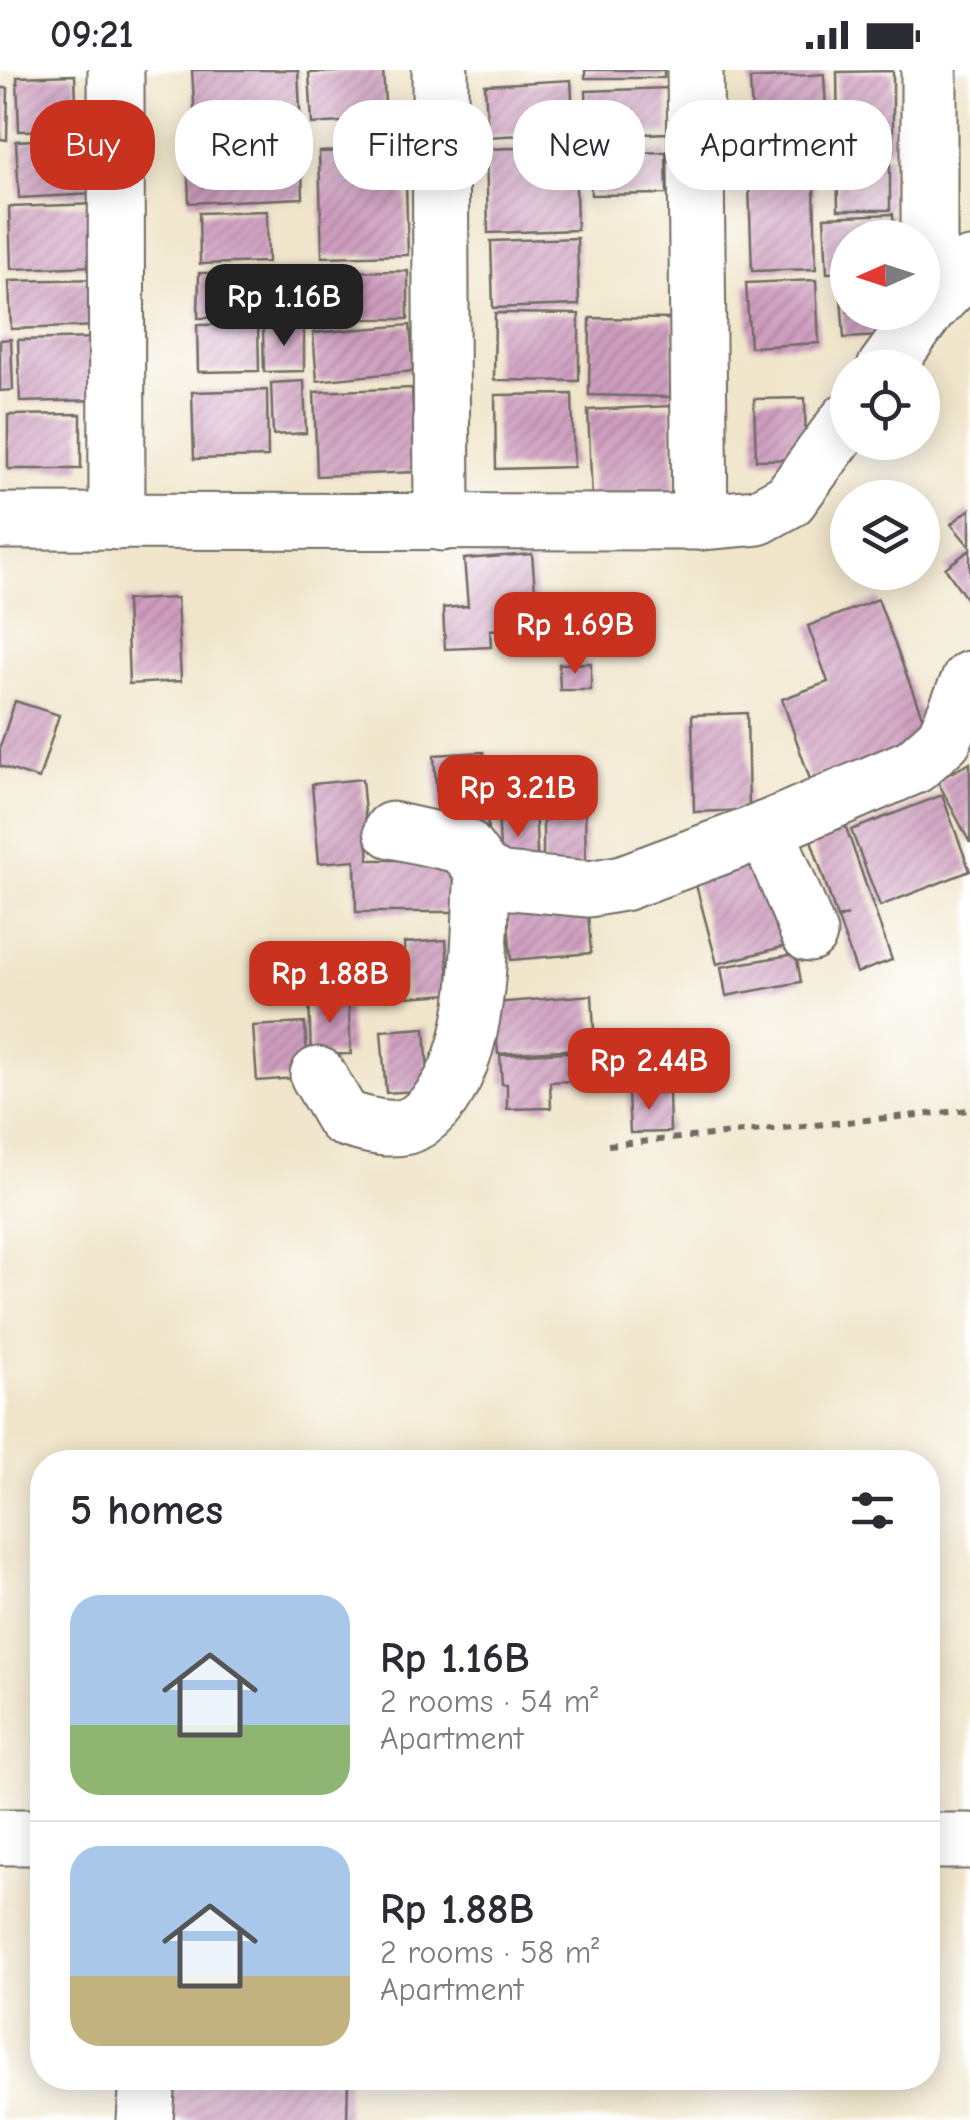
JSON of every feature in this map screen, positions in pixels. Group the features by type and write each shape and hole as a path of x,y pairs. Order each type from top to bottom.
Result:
{"street":[{"path":"116,70 117,522"},
{"path":"440,70 442,524"},
{"path":"695,70 700,522"},
{"path":"929,70 929,220"},
{"path":"940,297 970,266"},
{"path":"0,522 700,522 758,516 789,500 830,444"},
{"path":"392,830 464,846 483,872 502,881 589,889 623,883 766,829 914,766 944,739 970,679"},
{"path":"766,829 809,934"},
{"path":"318,1076 343,1118 376,1128 416,1123 444,1092 456,1076 472,1024 483,872"},
{"path":"0,1837 30,1837"},
{"path":"940,1841 970,1841"},
{"path":"145,2120 147,2090"}],"path":[{"path":"608,1144 970,1110"}],"building":[{"path":"192,70 298,70 299,100 194,100"},
{"path":"383,70 385,100 333,100 333,123 313,124 309,73"},
{"path":"585,70 664,70 664,78 585,78"},
{"path":"893,71 893,149 892,100 837,100 837,72"},
{"path":"824,74 825,100 751,100 750,79"},
{"path":"75,75 76,100 30,100 30,131 19,131 17,77"},
{"path":"571,80 572,100 513,100 513,136 493,137 493,100 486,100 485,85"},
{"path":"0,88 8,88 7,140 0,139"},
{"path":"667,88 665,133 645,134 645,100 586,100 586,91"},
{"path":"30,140 30,190 93,190 93,194 19,198 16,141"},
{"path":"513,148 513,190 576,190 577,230 488,233 487,190 493,190 493,149"},
{"path":"319,152 333,152 333,190 406,190 408,255 322,257"},
{"path":"665,152 667,194 591,195 591,190 645,190 645,153"},
{"path":"189,190 303,190 303,198 189,203"},
{"path":"749,190 814,190 816,269 752,271"},
{"path":"838,190 890,190 890,210 838,210"},
{"path":"97,204 99,266 11,269 9,207"},
{"path":"267,211 268,262 200,264 199,213"},
{"path":"893,214 893,220 830,220 827,273 824,217"},
{"path":"577,238 579,305 493,308 491,241"},
{"path":"408,271 408,319 308,319 307,272"},
{"path":"199,273 259,273 259,317 198,318"},
{"path":"101,279 102,326 11,329 9,281"},
{"path":"816,280 819,343 750,347 746,283"},
{"path":"495,313 579,314 579,381 494,380"},
{"path":"590,318 674,319 673,397 589,395"},
{"path":"258,324 259,371 198,372 197,325"},
{"path":"410,325 414,371 317,381 313,333"},
{"path":"304,327 304,371 264,372 263,328"},
{"path":"843,330 882,330 882,336 844,338"},
{"path":"98,338 100,400 20,402 18,340"},
{"path":"11,339 13,390 0,391 0,340"},
{"path":"304,381 306,433 273,435 271,383"},
{"path":"412,388 416,472 317,476 314,392"},
{"path":"267,390 268,457 194,459 192,392"},
{"path":"572,394 574,467 496,469 495,395"},
{"path":"805,398 806,459 756,460 754,399"},
{"path":"671,406 675,495 592,499 588,410"},
{"path":"81,414 81,469 8,469 8,415"},
{"path":"970,509 970,547 951,524"},
{"path":"970,550 970,604 945,568"},
{"path":"532,554 538,626 490,630 491,647 445,649 443,608 468,606 464,559"},
{"path":"177,598 181,681 129,684 126,600"},
{"path":"878,599 932,743 813,788 782,699 828,682 808,626"},
{"path":"591,663 591,690 560,690 559,664"},
{"path":"15,701 59,715 39,779 0,766 0,747"},
{"path":"747,713 749,810 694,812 692,715"},
{"path":"484,752 488,832 439,835 434,755"},
{"path":"970,763 970,843 937,780"},
{"path":"362,779 369,860 474,860 474,912 356,912 355,860 319,863 312,784"},
{"path":"942,795 970,871 880,906 851,830"},
{"path":"543,796 585,796 586,884 543,884"},
{"path":"535,804 538,874 501,875 498,806"},
{"path":"840,810 892,960 857,973 838,919 848,915 837,918 805,822"},
{"path":"762,852 786,946 717,964 692,870"},
{"path":"587,900 591,953 511,960 507,906"},
{"path":"446,940 450,994 407,997 404,943"},
{"path":"396,949 398,995 354,997 352,951"},
{"path":"796,954 801,982 726,996 721,967"},
{"path":"592,995 595,1048 498,1054 494,1003"},
{"path":"348,996 351,1054 311,1055 309,998"},
{"path":"305,1023 308,1077 257,1081 253,1026"},
{"path":"425,1028 429,1090 386,1093 381,1031"},
{"path":"592,1051 594,1080 550,1082 551,1108 507,1109 507,1084 502,1084 500,1055"},
{"path":"669,1092 670,1132 630,1133 628,1094"},
{"path":"163,2090 348,2090 347,2120 162,2120"}]}
